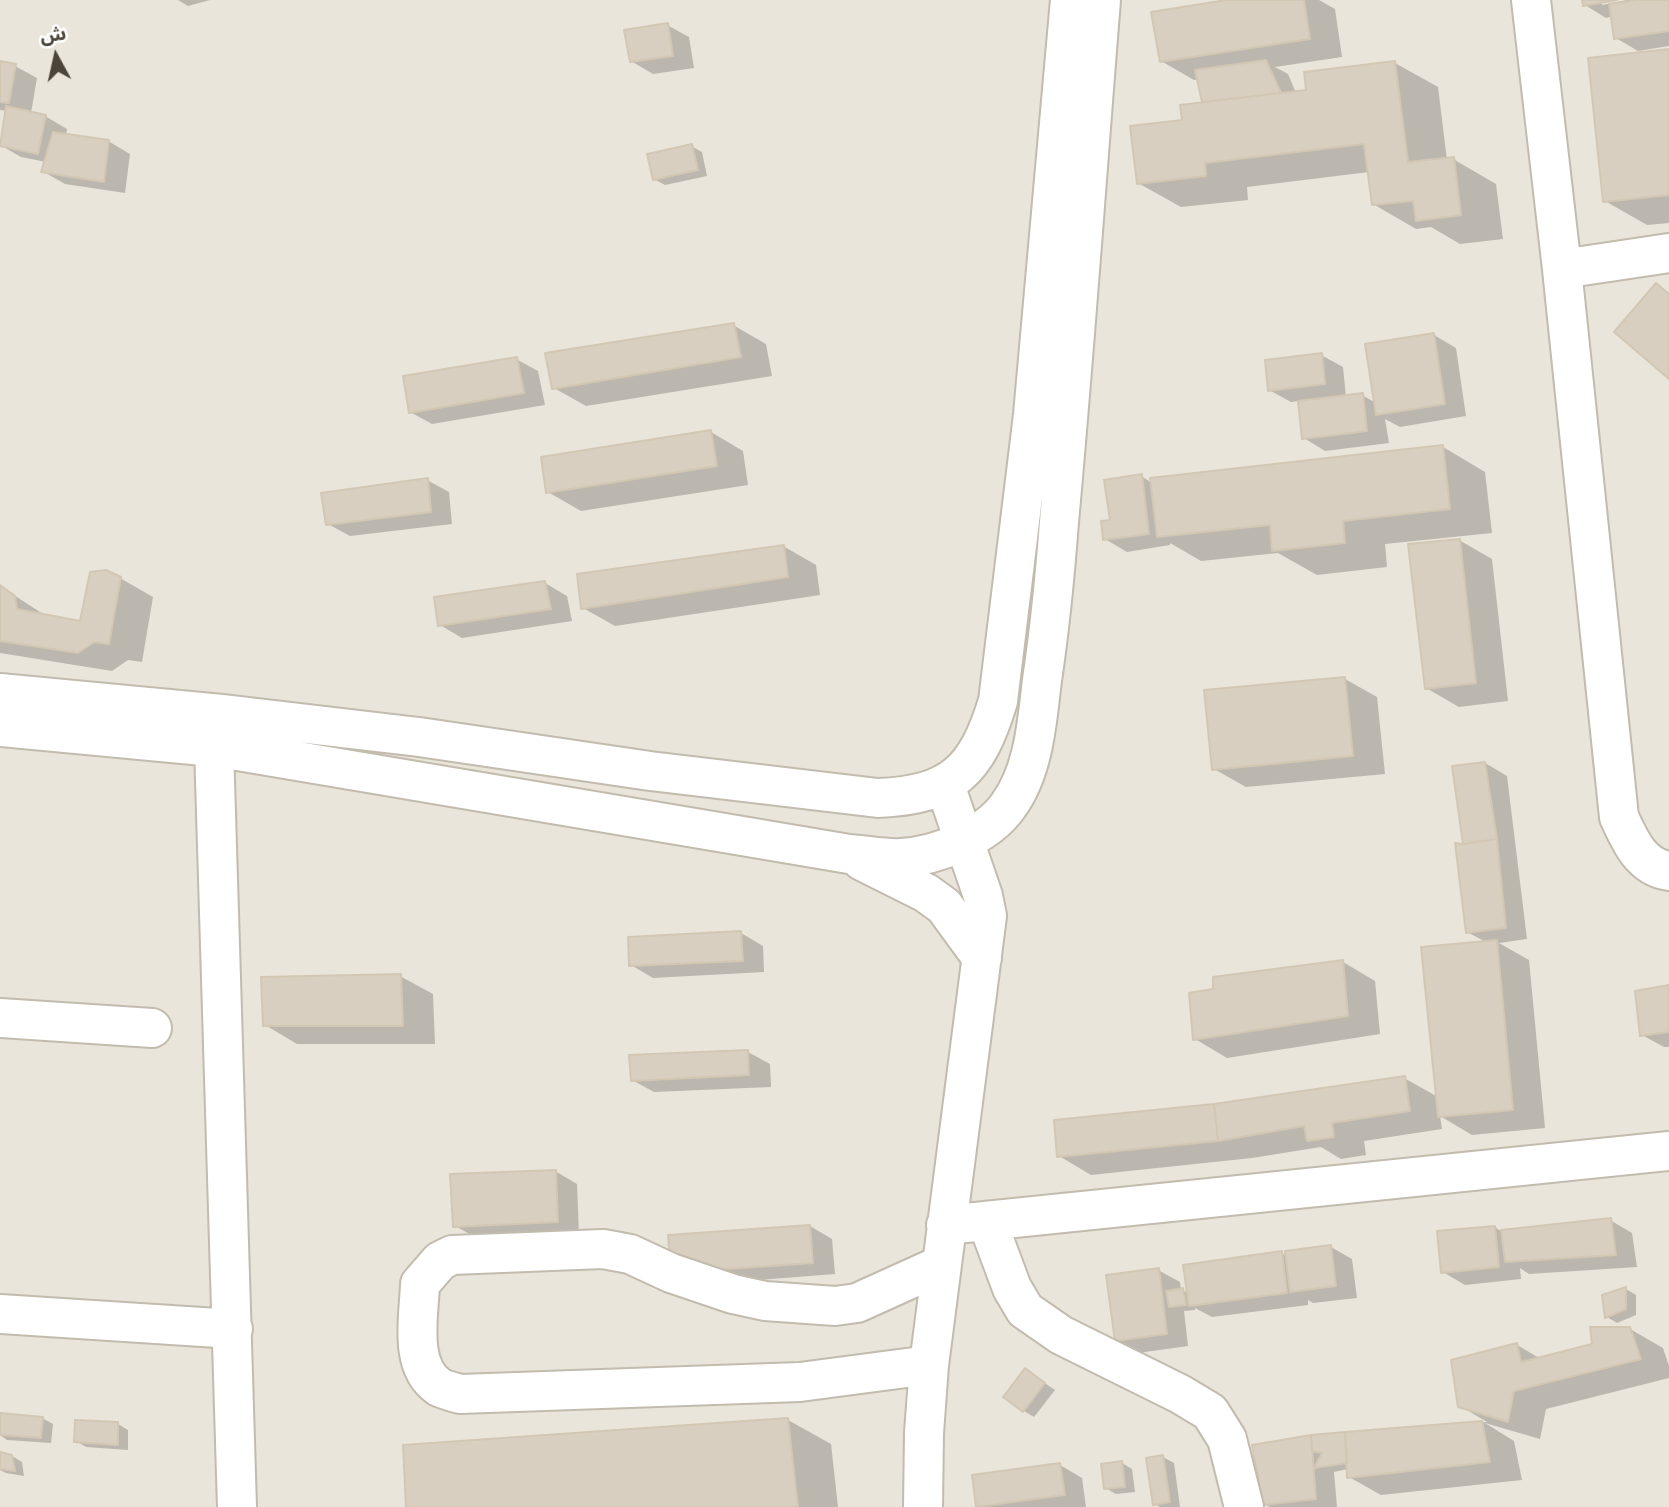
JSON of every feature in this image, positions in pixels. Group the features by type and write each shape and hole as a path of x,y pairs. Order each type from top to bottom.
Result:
{"street":[{"path":"0,727 215,747 849,854 901,858 925,854 964,841 990,824 1007,808 1019,789 1027,767 1037,718 1051,613 1068,196 1070,0"},
{"path":"0,693 353,729 650,771 878,798 901,797 945,785 976,755 998,701 1033,415 1101,0"},
{"path":"1531,0 1619,817 1634,850 1656,869 1669,871"},
{"path":"1562,269 1669,253"},
{"path":"215,747 237,1507"},
{"path":"923,1507 924,1433 929,1365 987,916 983,896 945,785"},
{"path":"849,854 926,893 944,906 982,958"},
{"path":"0,1018 152,1028"},
{"path":"946,1225 1669,1152"},
{"path":"987,1221 1012,1288 1025,1310 1061,1335 1180,1394 1210,1412 1227,1439 1244,1507"},
{"path":"929,1365 800,1382 460,1394 440,1387 426,1375 419,1355 420,1284 440,1261 452,1255 603,1249 629,1254 671,1273 733,1294 765,1301 835,1306 857,1303 941,1265"},
{"path":"0,1314 233,1329"}],"shaded area":[{"path":"0,0 1669,0 1669,1507 0,1507"}],"building":[{"path":"1226,0 1304,0 1310,39 1160,62 1151,12"},
{"path":"1582,0 1617,0 1583,6"},
{"path":"1637,0 1669,0 1669,31 1614,39 1609,4"},
{"path":"668,23 673,56 630,62 624,30"},
{"path":"1669,49 1669,195 1603,202 1588,58"},
{"path":"1266,60 1281,93 1202,102 1195,70"},
{"path":"0,61 16,64 9,103 0,102"},
{"path":"1395,61 1408,162 1454,157 1461,215 1416,221 1413,201 1372,205 1364,144 1205,163 1206,176 1137,184 1130,126 1182,120 1180,105 1306,90 1304,72"},
{"path":"6,106 46,115 38,154 0,146"},
{"path":"53,132 109,140 104,182 41,172"},
{"path":"692,144 698,170 653,180 647,154"},
{"path":"1656,283 1669,294 1669,379 1614,332"},
{"path":"734,323 741,357 552,389 545,353"},
{"path":"1434,333 1445,404 1376,415 1365,344"},
{"path":"1322,353 1325,384 1268,391 1265,360"},
{"path":"517,357 524,393 409,413 403,376"},
{"path":"1363,393 1367,431 1302,439 1298,401"},
{"path":"711,430 717,466 546,493 541,457"},
{"path":"1443,445 1450,509 1343,521 1345,543 1272,551 1270,525 1157,537 1150,478"},
{"path":"1142,474 1149,534 1103,540 1101,521 1110,520 1104,480"},
{"path":"428,478 431,512 326,525 321,493"},
{"path":"1460,539 1476,683 1425,689 1408,544"},
{"path":"784,545 788,577 581,609 577,574"},
{"path":"106,570 121,577 109,644 94,642 78,653 0,641 0,585 15,596 17,609 80,621 90,572"},
{"path":"545,581 551,609 438,626 434,597"},
{"path":"1345,677 1353,756 1212,770 1204,690"},
{"path":"1485,762 1497,839 1463,844 1452,766"},
{"path":"1497,839 1506,928 1466,933 1455,843"},
{"path":"741,931 743,961 629,966 628,937"},
{"path":"1497,940 1513,1110 1438,1117 1421,947"},
{"path":"1343,960 1348,1016 1193,1040 1189,993 1213,989 1213,977"},
{"path":"401,974 403,1026 263,1026 261,977"},
{"path":"1669,985 1669,1032 1640,1036 1635,991"},
{"path":"748,1050 749,1075 631,1081 629,1055"},
{"path":"1405,1076 1410,1111 1332,1123 1334,1137 1307,1141 1304,1126 1218,1141 1214,1104"},
{"path":"1214,1104 1218,1141 1057,1157 1054,1120"},
{"path":"556,1170 558,1222 453,1227 450,1174"},
{"path":"1611,1218 1616,1255 1505,1262 1501,1230"},
{"path":"810,1225 813,1263 671,1273 668,1235"},
{"path":"1495,1226 1499,1267 1441,1273 1437,1231"},
{"path":"1331,1245 1336,1286 1290,1292 1285,1251"},
{"path":"1282,1251 1287,1293 1189,1306 1183,1265"},
{"path":"1159,1268 1167,1334 1115,1341 1106,1275"},
{"path":"1626,1287 1626,1309 1605,1318 1602,1295"},
{"path":"1183,1288 1186,1305 1169,1307 1166,1291"},
{"path":"1590,1327 1630,1327 1641,1359 1514,1391 1508,1422 1458,1407 1451,1360 1517,1343 1521,1362 1592,1344"},
{"path":"1025,1368 1045,1383 1023,1412 1003,1397"},
{"path":"0,1413 43,1417 41,1438 0,1435"},
{"path":"788,1418 798,1507 406,1507 403,1445"},
{"path":"75,1420 118,1422 118,1445 74,1442"},
{"path":"1482,1421 1490,1462 1347,1478 1345,1432"},
{"path":"1345,1432 1347,1463 1314,1468 1322,1453 1312,1451 1311,1435"},
{"path":"1311,1435 1316,1499 1263,1505 1252,1445"},
{"path":"0,1452 12,1455 15,1471 0,1469"},
{"path":"1163,1455 1170,1502 1153,1505 1146,1458"},
{"path":"1122,1461 1125,1487 1104,1489 1101,1464"},
{"path":"1060,1463 1065,1495 976,1507 972,1475"}]}
